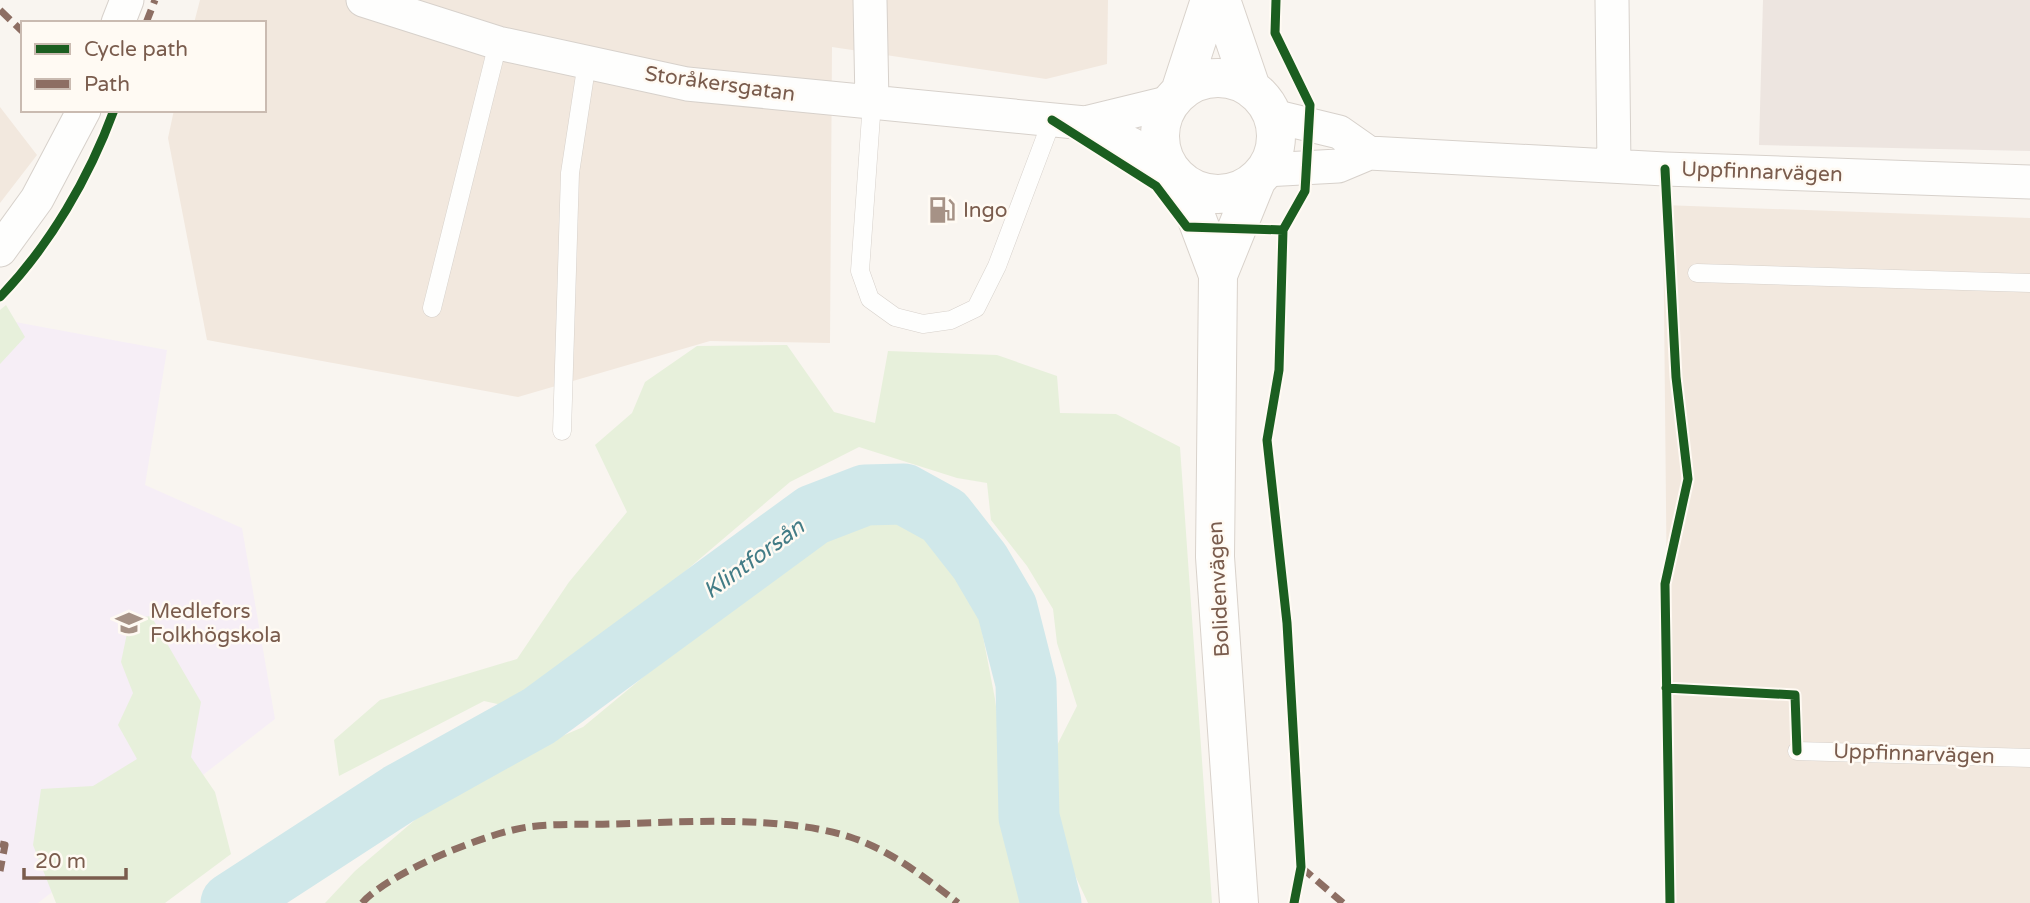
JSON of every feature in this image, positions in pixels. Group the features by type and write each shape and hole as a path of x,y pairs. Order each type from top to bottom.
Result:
{"main road":[{"name":"Bolidenvägen","path":"1210,0 1197,48 1160,129 1161,149 1176,175 1218,275"},
{"name":"Bolidenvägen","path":"1221,0 1276,144 1218,275 1215,557 1240,903"},
{"path":"1175,97 1207,78 1225,77 1262,102"},
{"path":"1176,175 1201,192 1221,194 1240,190 1261,175"}],"street":[{"path":"119,21 127,0"},
{"name":"Storåkersgatan","path":"363,0 498,43 687,84 1085,123 1131,144 1176,175"},
{"path":"870,0 872,102"},
{"path":"1612,0 1614,166"},
{"name":"Storåkersgatan","path":"1085,123 1175,97"},
{"path":"1262,102 1339,132 1369,153"},
{"path":"0,250 37,199 83,112"},
{"name":"Uppfinnarvägen","path":"1261,175 1338,166 1369,153 1614,166 2030,182"}],"lane":[{"path":"432,308 498,43"},
{"path":"562,431 570,173 587,62"},
{"path":"872,102 860,271 870,299 895,317 923,324 950,320 976,308 997,266 1052,120"},
{"path":"1697,273 2030,283"},
{"name":"Uppfinnarvägen","path":"1797,751 2030,758"}],"shaded area":[{"path":"200,0 1108,0 1107,64 1046,79 832,47 830,343 710,341 518,397 207,340 168,138 174,112 266,112 266,21 195,21"},
{"path":"1763,0 2030,0 2030,151 1759,145"},
{"path":"0,107 37,155 0,203"},
{"path":"1663,205 2030,218 2030,903 1670,903"},
{"name":"Medlefors Folkhögskola","path":"15,322 167,350 145,485 242,528 275,719 38,903 0,903 0,334"}],"green space":[{"path":"6,305 25,337 0,364 0,310"},
{"path":"787,345 834,412 875,423 888,351 997,355 1057,376 1060,413 1116,414 1180,447 1212,903 1088,903 1051,824 1046,767 1077,706 1057,643 1053,609 1027,566 991,520 987,483 957,478 859,447 790,482 608,637 516,708 484,701 339,776 334,740 380,700 517,659 569,582 627,512 595,445 632,413 645,382 697,346"},
{"path":"909,514 951,553 980,621 995,699 1013,838 1028,903 325,903 355,871 436,802 496,765 583,727 665,659 850,519"},
{"path":"151,616 201,702 191,757 215,792 231,854 165,903 56,903 33,845 41,789 93,786 137,759 118,725 133,693 121,662 130,619"}],"waterway":[{"name":"Klintforsån","path":"231,903 399,794 539,716 813,515 865,495 904,494 944,516 980,562 1007,608 1026,683 1029,817 1051,903"}],"marked path":[{"path":"147,21 155,0"},
{"path":"0,10 21,30"},
{"path":"362,903 375,891 416,867 464,846 510,831 549,825 702,821 794,825 850,837 893,857 958,903"},
{"path":"0,844 5,845 0,871"},
{"path":"1301,867 1343,903"}],"cycle path":[{"path":"1276,0 1275,33 1310,105 1305,191 1283,230 1279,370 1267,440 1287,623 1301,867 1294,903"},
{"path":"0,297 35,255 66,210 93,161 113,112"},
{"path":"1052,120 1156,186 1187,227 1283,230"},
{"path":"1665,169 1676,377 1688,479 1665,584 1670,903"},
{"path":"1666,688 1795,695 1797,751"}],"place":[{"name":"Ingo","path":"942,210"},
{"name":"Medlefors Folkhögskola","path":"129,623"}]}
